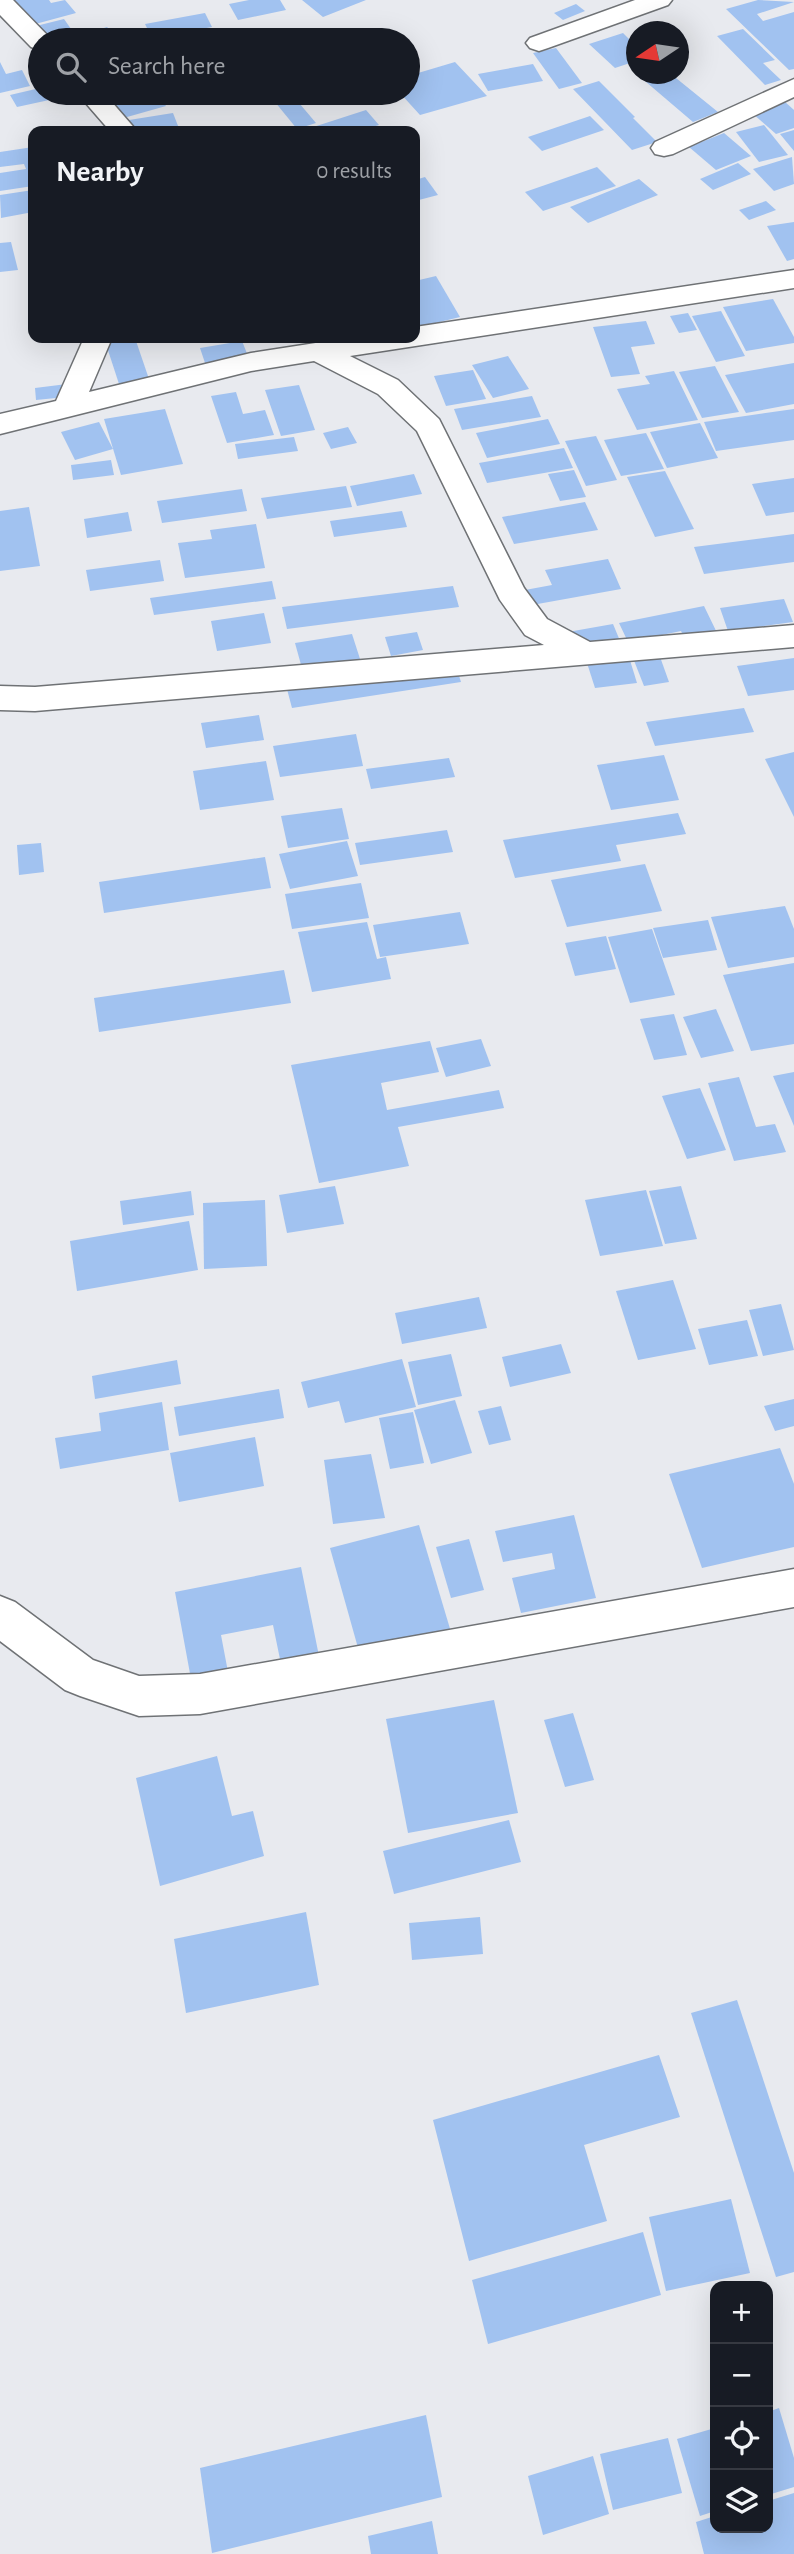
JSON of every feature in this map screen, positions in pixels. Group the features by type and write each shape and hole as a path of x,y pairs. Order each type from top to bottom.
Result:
{"street":[{"path":"539,43 659,0"},
{"path":"0,1 28,30"},
{"path":"664,148 794,87"},
{"path":"101,105 120,126"},
{"path":"420,335 794,279"},
{"path":"68,407 96,343"},
{"path":"0,424 251,362 372,343"},
{"path":"317,351 388,387 429,426 511,592 536,627 587,654"},
{"path":"0,698 49,698 794,636"},
{"path":"0,1616 80,1676 139,1696 200,1694 794,1588"}],"building":[{"path":"9,0 49,0 51,3 65,0 76,13 28,26"},
{"path":"249,0 280,0 286,10 238,20 229,4"},
{"path":"302,0 366,0 323,17"},
{"path":"758,0 794,2 757,14 763,21 794,12 794,69 789,70 726,9"},
{"path":"576,4 585,11 563,20 554,13"},
{"path":"205,13 212,27 147,28 145,24"},
{"path":"64,19 70,28 33,28"},
{"path":"743,29 775,60 763,63 781,80 765,85 717,36"},
{"path":"623,33 626,36 626,64 615,68 589,44"},
{"path":"556,48 582,83 559,89 533,53"},
{"path":"0,62 6,74 22,70 28,86 0,93"},
{"path":"455,62 487,96 420,115 411,105 420,105 420,72"},
{"path":"533,64 543,81 488,91 478,74"},
{"path":"599,81 657,142 632,150 573,89"},
{"path":"649,84 683,84 718,112 693,122"},
{"path":"28,91 28,105 17,107 10,95"},
{"path":"784,101 794,110 794,128 776,134 752,113"},
{"path":"165,105 166,106 120,119 111,106"},
{"path":"277,105 301,105 316,123 295,126"},
{"path":"366,110 379,125 376,126 316,126"},
{"path":"173,113 178,126 131,126 129,120"},
{"path":"590,116 604,130 542,151 528,137"},
{"path":"764,125 788,155 759,162 736,132"},
{"path":"794,130 794,151 780,134"},
{"path":"724,133 751,156 716,170 689,147"},
{"path":"28,148 28,187 0,191 0,173 26,169 24,164 0,167 0,152"},
{"path":"792,157 794,184 774,191 753,169"},
{"path":"738,163 751,174 713,190 700,179"},
{"path":"597,167 616,186 543,211 525,192"},
{"path":"425,177 438,195 420,200 420,178"},
{"path":"639,179 658,195 588,223 570,207"},
{"path":"28,191 28,213 1,218 0,195"},
{"path":"766,201 776,210 749,220 739,210"},
{"path":"794,222 794,259 787,261 767,226"},
{"path":"11,242 18,270 0,272 0,243"},
{"path":"436,276 460,317 420,327 420,280"},
{"path":"773,299 794,337 794,343 746,351 723,307"},
{"path":"721,311 745,356 716,362 692,316"},
{"path":"688,313 697,330 679,333 670,316"},
{"path":"646,321 655,344 631,347 640,374 611,377 593,327"},
{"path":"106,343 137,343 149,379 119,384"},
{"path":"243,343 248,356 205,363 200,348"},
{"path":"508,356 529,389 493,398 472,365"},
{"path":"794,363 794,404 746,413 725,375"},
{"path":"715,366 739,412 702,418 679,372"},
{"path":"473,370 486,399 446,406 434,376"},
{"path":"674,371 698,420 637,430 617,389 650,384 645,376"},
{"path":"83,382 86,395 36,400 35,388"},
{"path":"299,385 315,430 281,436 265,390"},
{"path":"236,392 243,414 265,410 274,435 227,443 211,396"},
{"path":"532,396 541,417 462,430 454,409"},
{"path":"165,409 183,464 121,475 104,419"},
{"path":"794,409 794,440 716,451 704,422"},
{"path":"548,419 560,444 487,458 476,433"},
{"path":"99,422 113,449 75,460 61,432"},
{"path":"700,423 718,458 667,468 650,432"},
{"path":"348,427 357,443 331,449 323,433"},
{"path":"646,433 664,469 621,476 604,440"},
{"path":"596,436 617,480 586,486 565,441"},
{"path":"294,437 298,451 238,459 235,444"},
{"path":"564,448 573,468 487,483 479,463"},
{"path":"111,460 114,475 73,480 71,465"},
{"path":"574,470 586,497 560,501 548,474"},
{"path":"665,471 694,529 655,537 627,477"},
{"path":"414,474 422,494 357,506 350,486"},
{"path":"794,478 794,512 766,516 752,484"},
{"path":"346,486 352,507 267,519 261,498"},
{"path":"242,489 247,511 162,523 157,501"},
{"path":"585,502 598,530 514,544 502,517"},
{"path":"29,507 40,566 0,571 0,511"},
{"path":"402,511 407,527 334,537 330,521"},
{"path":"128,512 132,531 87,538 84,519"},
{"path":"256,524 265,568 185,578 178,543 212,539 210,530"},
{"path":"794,534 794,562 704,574 694,547"},
{"path":"608,559 621,589 532,605 525,590 552,585 545,570"},
{"path":"160,560 164,581 90,591 86,570"},
{"path":"272,581 276,599 154,615 150,598"},
{"path":"453,586 459,607 287,629 282,607"},
{"path":"784,599 793,622 728,631 720,608"},
{"path":"704,606 720,639 688,645 681,631 628,642 619,623"},
{"path":"264,613 271,643 217,651 211,621"},
{"path":"613,624 623,648 545,636"},
{"path":"417,632 423,650 391,656 385,637"},
{"path":"352,634 361,662 303,672 295,643"},
{"path":"451,651 461,682 292,708 284,678"},
{"path":"659,654 669,682 644,686 633,658"},
{"path":"629,657 637,683 595,688 587,663"},
{"path":"794,658 794,690 748,696 737,666"},
{"path":"744,708 754,732 655,746 646,722"},
{"path":"259,715 264,740 206,748 201,723"},
{"path":"356,734 363,766 280,777 273,746"},
{"path":"794,752 794,817 765,759"},
{"path":"664,755 679,800 611,810 597,765"},
{"path":"449,758 455,777 371,789 366,769"},
{"path":"266,761 274,800 200,810 193,771"},
{"path":"342,808 349,839 288,848 281,816"},
{"path":"678,813 686,834 616,845 621,861 515,878 503,840"},
{"path":"447,830 453,852 360,865 355,843"},
{"path":"347,841 358,876 290,889 279,854"},
{"path":"41,843 44,872 19,875 17,845"},
{"path":"265,857 271,888 104,913 99,882"},
{"path":"645,864 662,911 567,927 551,880"},
{"path":"361,883 369,918 292,929 285,894"},
{"path":"785,906 794,929 794,957 728,968 711,917"},
{"path":"460,912 469,944 380,957 373,925"},
{"path":"708,920 717,950 663,958 653,928"},
{"path":"367,922 377,959 386,957 391,979 312,992 298,932"},
{"path":"652,929 675,995 630,1003 608,937"},
{"path":"606,936 616,969 575,976 565,943"},
{"path":"794,963 794,1044 751,1051 723,975"},
{"path":"284,970 291,1003 99,1032 94,998"},
{"path":"716,1009 734,1051 701,1058 683,1017"},
{"path":"674,1014 687,1055 654,1060 640,1019"},
{"path":"481,1039 491,1066 446,1077 436,1048"},
{"path":"430,1041 439,1072 381,1083 387,1110 499,1090 504,1108 398,1127 409,1166 319,1183 291,1065"},
{"path":"794,1072 794,1126 773,1076"},
{"path":"739,1077 756,1127 775,1124 786,1152 734,1161 708,1083"},
{"path":"700,1088 726,1150 687,1159 662,1096"},
{"path":"335,1186 344,1224 287,1233 279,1195"},
{"path":"681,1186 697,1239 665,1244 649,1191"},
{"path":"646,1190 663,1246 600,1256 585,1200"},
{"path":"191,1191 194,1215 123,1225 120,1201"},
{"path":"265,1200 267,1266 204,1269 203,1203"},
{"path":"189,1221 198,1270 77,1291 70,1241"},
{"path":"673,1280 696,1349 638,1360 616,1291"},
{"path":"479,1297 487,1328 402,1344 395,1313"},
{"path":"781,1304 794,1350 763,1356 749,1310"},
{"path":"747,1320 758,1356 709,1365 698,1329"},
{"path":"561,1344 571,1373 510,1387 502,1357"},
{"path":"451,1354 462,1396 418,1405 408,1362"},
{"path":"402,1359 416,1407 345,1423 339,1401 308,1408 301,1382"},
{"path":"177,1360 181,1384 95,1399 92,1376"},
{"path":"279,1389 284,1418 179,1436 174,1407"},
{"path":"794,1399 794,1426 775,1431 764,1406"},
{"path":"455,1400 472,1453 431,1464 414,1410"},
{"path":"162,1402 169,1450 60,1469 55,1438 101,1431 99,1413"},
{"path":"501,1406 511,1440 489,1445 478,1411"},
{"path":"413,1412 424,1463 390,1469 379,1418"},
{"path":"255,1437 264,1486 179,1502 170,1453"},
{"path":"780,1448 794,1484 794,1547 702,1568 669,1474"},
{"path":"371,1454 385,1518 333,1524 324,1460"},
{"path":"574,1515 596,1598 521,1613 512,1578 555,1569 552,1553 503,1562 495,1531"},
{"path":"419,1525 451,1632 360,1655 330,1548"},
{"path":"469,1539 484,1590 451,1598 436,1547"},
{"path":"301,1567 320,1661 282,1669 273,1625 221,1635 228,1672 191,1679 175,1592"},
{"path":"494,1700 518,1813 408,1833 386,1719"},
{"path":"573,1713 594,1780 565,1787 544,1720"},
{"path":"217,1756 232,1816 253,1811 264,1856 160,1886 136,1778"},
{"path":"509,1820 521,1862 394,1894 383,1851"},
{"path":"306,1912 319,1985 186,2013 174,1939"},
{"path":"480,1917 483,1954 412,1960 409,1923"},
{"path":"737,2000 794,2173 794,2272 776,2277 691,2013"},
{"path":"659,2055 680,2117 584,2145 607,2221 469,2261 433,2120"},
{"path":"731,2199 750,2273 666,2291 649,2217"},
{"path":"643,2232 661,2295 488,2344 472,2280"},
{"path":"779,2408 794,2458 794,2487 773,2493 773,2470 773,2410"},
{"path":"426,2415 442,2497 212,2553 200,2468"},
{"path":"710,2429 710,2513 700,2516 677,2439"},
{"path":"668,2438 682,2493 613,2510 600,2454"},
{"path":"593,2456 609,2514 543,2535 528,2476"},
{"path":"794,2493 794,2554 704,2554 696,2522 710,2518 710,2533 773,2533 773,2499"},
{"path":"432,2521 438,2554 371,2554 368,2536"}]}
